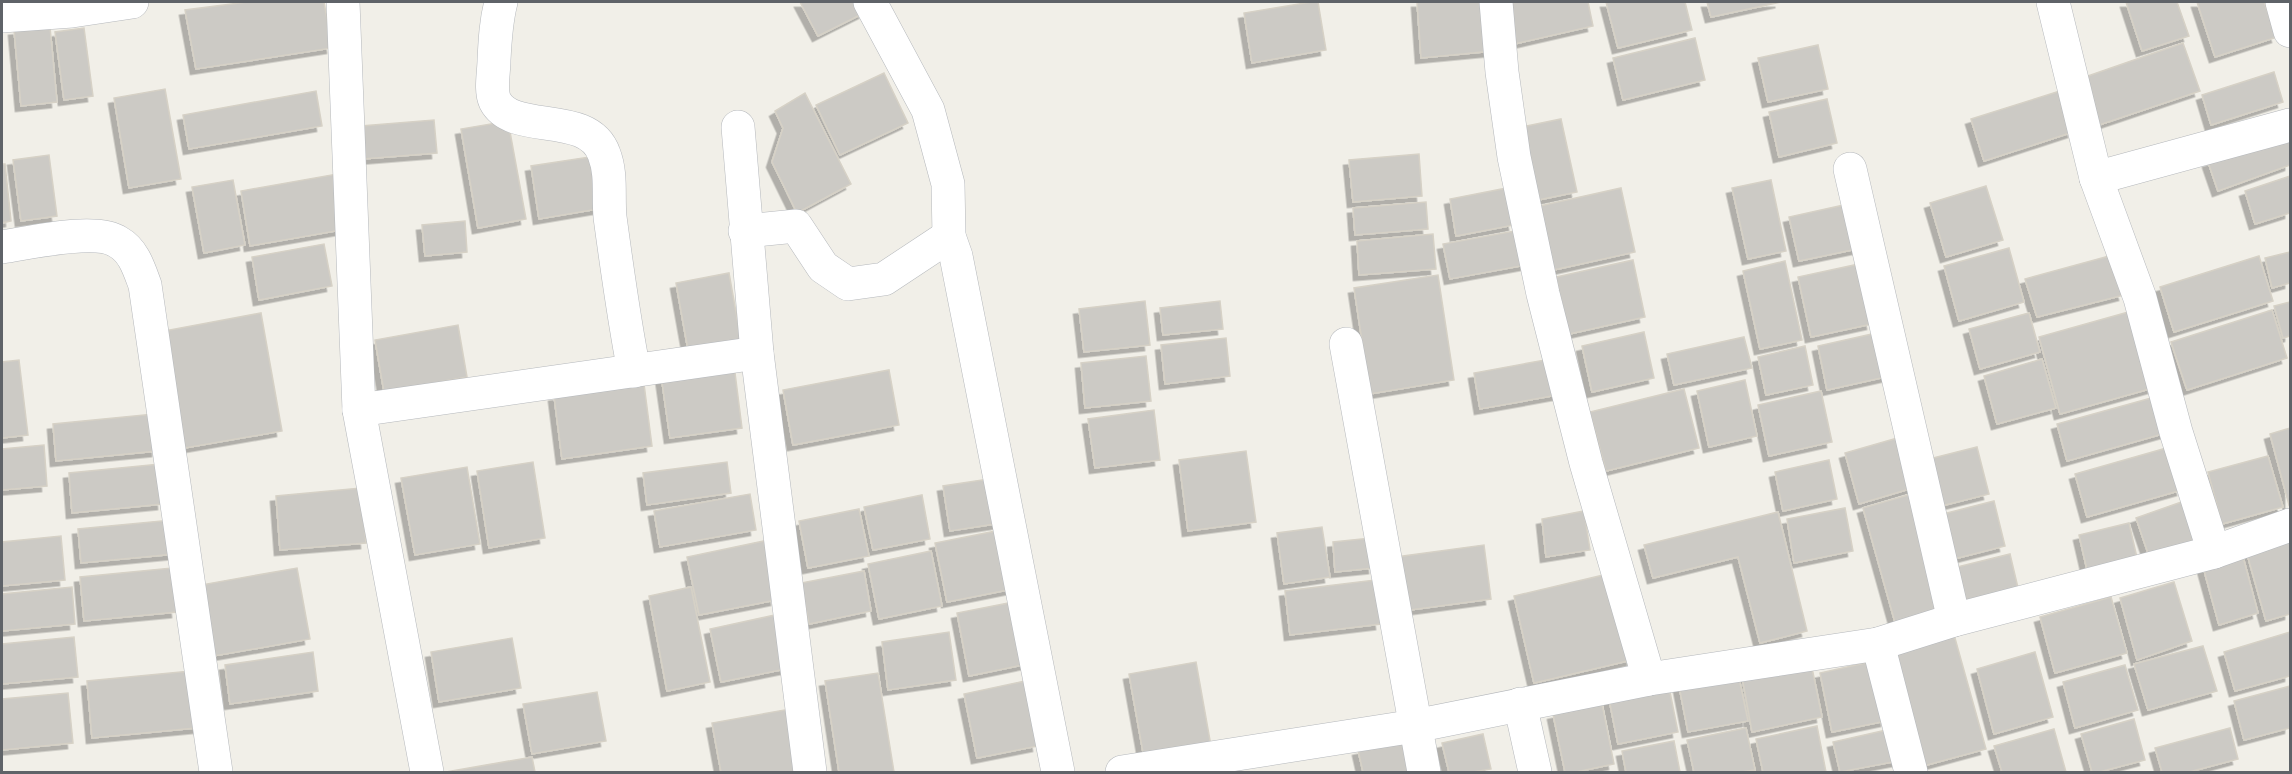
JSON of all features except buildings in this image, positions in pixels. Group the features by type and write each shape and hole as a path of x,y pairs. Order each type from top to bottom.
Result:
{"street":[{"path":"2,16 72,11 132,2"},
{"path":"343,2 359,410 428,772"},
{"path":"501,2 496,19 493,83 495,100 505,112 535,122 575,127 596,141 604,152 608,168 610,212 621,305 634,371"},
{"path":"870,2 928,110 948,184 949,236 958,267 1058,772"},
{"path":"1496,2 1502,72 1514,157 1543,294 1586,463 1648,679"},
{"path":"2053,2 2096,178 2140,298 2176,432 2214,552"},
{"path":"2282,2 2290,31"},
{"path":"2096,178 2290,124"},
{"path":"738,127 757,353 810,772"},
{"path":"1850,169 1954,620"},
{"path":"745,231 796,226 823,267 848,284 884,279 949,236"},
{"path":"2,247 89,234 118,241 135,259 144,285 216,772"},
{"path":"1346,344 1424,772"},
{"path":"359,410 757,353"},
{"path":"1122,772 1194,767 1415,726 1648,679 1878,644 1954,620 2214,552 2290,525"},
{"path":"1878,644 1911,772"},
{"path":"1520,704 1535,772"}]}
